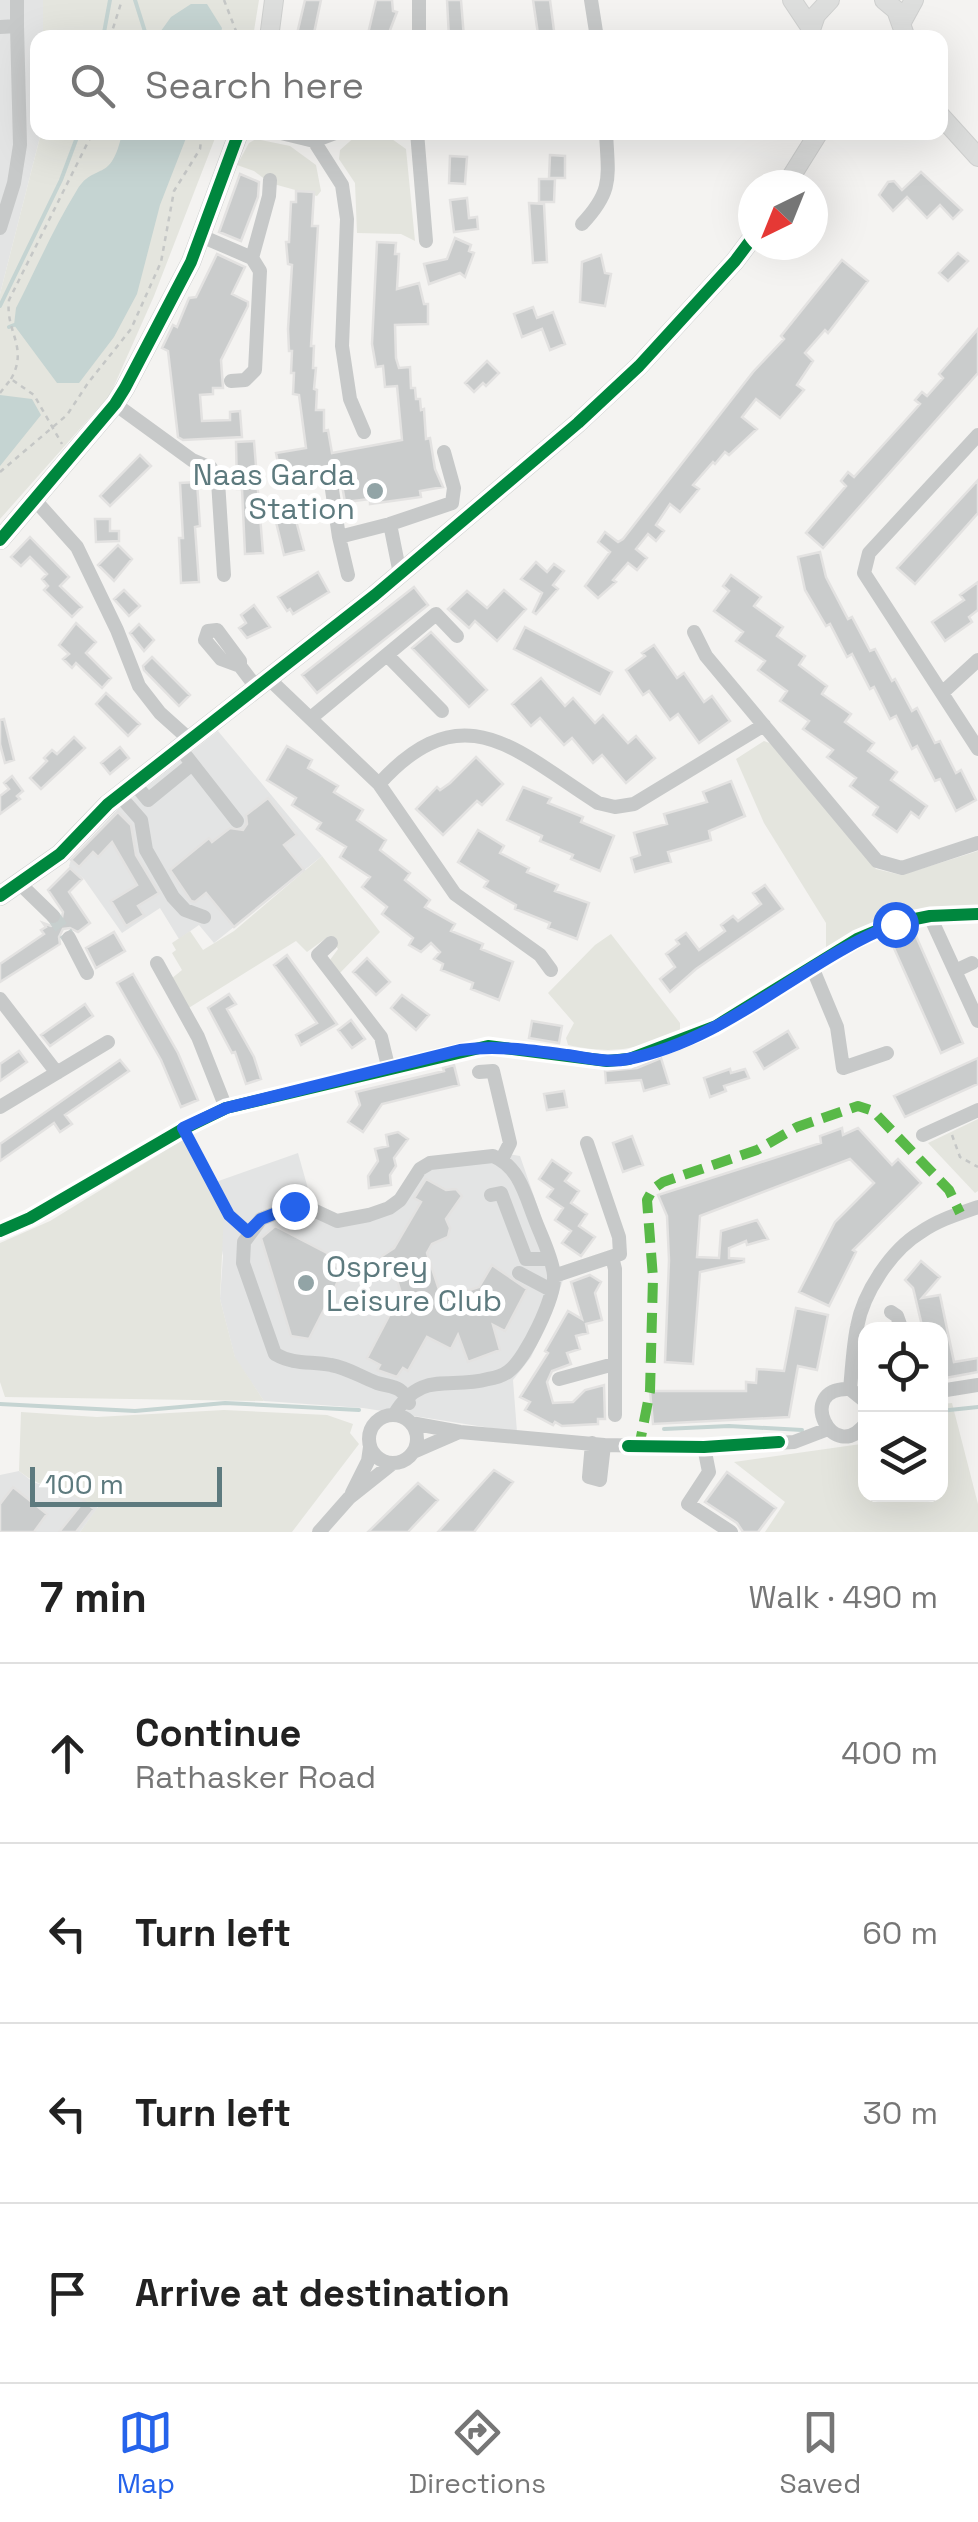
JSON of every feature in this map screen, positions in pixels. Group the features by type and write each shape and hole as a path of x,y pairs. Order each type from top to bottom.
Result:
{"main road":[{"path":"270,30 274,0"},
{"path":"792,0 808,30"},
{"path":"810,30 816,15 830,0"},
{"path":"884,0 904,30"},
{"path":"904,30 914,0"},
{"path":"948,124 978,157"},
{"path":"0,540 115,404 192,262 236,140"},
{"path":"793,170 806,142"},
{"path":"0,896 60,854 118,795 400,574 640,366 738,257"}],"street":[{"path":"0,228 14,184 20,145 17,0"},
{"path":"419,0 419,30"},
{"path":"591,0 596,30"},
{"path":"0,26 18,26"},
{"path":"307,140 319,140"},
{"path":"418,140 426,241"},
{"path":"582,224 608,188 606,140"},
{"path":"314,142 342,185 347,219 342,346 350,399 364,432"},
{"path":"252,258 270,180"},
{"path":"201,236 252,258 260,271 255,370 246,380 231,381"},
{"path":"115,404 192,460 211,468 218,482 224,575"},
{"path":"978,435 864,562 864,572 978,749"},
{"path":"339,537 452,503 454,488 444,452"},
{"path":"330,476 348,575"},
{"path":"34,499 77,547 139,686 237,821"},
{"path":"390,524 400,574"},
{"path":"312,717 436,614 457,636"},
{"path":"694,632 706,656 877,861 902,868 978,843"},
{"path":"387,655 442,711"},
{"path":"942,693 978,660"},
{"path":"240,666 312,717 379,784 455,894 540,955 551,970"},
{"path":"379,784 401,760 443,738 470,734 497,739 598,802 615,808 634,804 764,724"},
{"path":"134,783 148,800 192,764"},
{"path":"118,795 140,820 146,850 173,896 185,910 204,917"},
{"path":"18,883 53,916"},
{"path":"0,1231 226,1108 488,1046 608,1061 629,1059 716,1026 857,939 930,916 978,914"},
{"path":"933,924 978,1021"},
{"path":"69,938 87,973"},
{"path":"331,944 318,955 381,1037 388,1070"},
{"path":"157,963 198,1037 226,1108"},
{"path":"955,971 972,963"},
{"path":"812,967 837,1027 844,1068 888,1053"},
{"path":"0,999 57,1073"},
{"path":"0,1107 108,1042"},
{"path":"479,1072 493,1070 510,1143 502,1159"},
{"path":"923,1135 943,1130 978,1110"},
{"path":"520,1273 553,1283 620,1254 619,1237 587,1143"},
{"path":"401,1418 409,1398 440,1382 484,1381 507,1373 519,1361 546,1310 553,1283 548,1259 522,1184 502,1159 492,1156 430,1163 420,1169 400,1200 369,1215 338,1221 294,1206 261,1219 244,1242 243,1263 275,1354 292,1363 328,1364 358,1372 378,1383 396,1386 409,1398"},
{"path":"491,1195 501,1193 526,1260 548,1259"},
{"path":"850,1389 858,1324 870,1290 918,1233 978,1207"},
{"path":"612,1257 615,1416"},
{"path":"891,1312 897,1322"},
{"path":"559,1380 614,1364"},
{"path":"378,1383 417,1437 414,1452"},
{"path":"948,1390 978,1385"},
{"path":"828,1429 821,1416 824,1400 835,1390 850,1389 858,1396"},
{"path":"349,1498 368,1461 374,1424 401,1418 460,1432 598,1444 704,1447 794,1442 828,1429 847,1436 858,1429"},
{"path":"318,1532 349,1498 393,1463 460,1432"},
{"path":"594,1478 598,1444"},
{"path":"370,1447 379,1459 393,1463"},
{"path":"704,1447 709,1472 688,1504 731,1532"}],"path":[{"path":"113,30 122,0"},
{"path":"224,0 236,30"},
{"path":"948,92 956,99"},
{"path":"0,393 17,368 20,350 11,326 9,300 89,140"},
{"path":"0,472 53,430 131,329 160,262 174,191 200,149 201,140"},
{"path":"11,379 34,395 62,444"},
{"path":"183,1128 229,1215 248,1232"},
{"path":"943,1130 960,1157 978,1167"}],"shaded area":[{"path":"0,0 43,0 43,30 30,30 30,140 39,140 0,294"},
{"path":"43,0 259,0 254,30 43,30"},
{"path":"191,4 207,4 222,30 162,30 171,17"},
{"path":"39,140 214,140 154,296 110,395 0,519 0,294"},
{"path":"120,140 185,140 160,205 137,294 114,337 79,383 57,383 14,325 16,308 77,190 90,176 108,166"},
{"path":"261,140 290,146 316,165 321,191 317,196 270,183 237,165 249,143"},
{"path":"351,140 393,140 406,149 415,241 401,234 357,233 355,183 339,159 340,150"},
{"path":"0,395 32,399 41,415 0,466"},
{"path":"218,731 322,856 214,943 199,925 179,939 160,908 122,933 84,879 69,866 71,860 117,810"},
{"path":"764,741 775,745 876,869 901,875 978,851 978,905 889,918 826,949 826,923 764,823 736,759"},
{"path":"322,856 380,932 337,976 327,964 338,949 329,936 307,952 296,941 187,1009 171,979 182,970 172,953 176,950 172,943 190,931 203,950 234,931"},
{"path":"611,934 680,1023 680,1033 625,1049 568,1045 566,1038 574,1023 548,993"},
{"path":"978,1119 978,1191 975,1193 928,1143"},
{"path":"184,1139 224,1212 220,1299 235,1357 264,1401 5,1397 0,1382 0,1243 50,1221"},
{"path":"495,1152 520,1156 563,1280 531,1357 513,1380 517,1432 363,1408 264,1401 235,1358 220,1299 223,1256 210,1184 298,1153 312,1203 339,1216 384,1204 395,1196 416,1165"},
{"path":"948,1403 952,1403 978,1504 978,1532 765,1532 785,1502 734,1462 858,1444 858,1502 948,1502"},
{"path":"224,1410 327,1415 353,1424 350,1433 359,1444 292,1532 80,1532 98,1507 37,1483 19,1471 21,1412 97,1417"},
{"path":"19,1471 33,1482 84,1499 98,1508 80,1532 0,1532 0,1475"}],"building":[{"path":"305,0 321,0 315,30 298,30"},
{"path":"376,0 392,0 393,11 397,12 390,30 369,30"},
{"path":"447,0 461,0 463,30 449,30"},
{"path":"533,0 550,0 554,30 537,30"},
{"path":"550,155 565,156 565,178 549,178"},
{"path":"450,156 467,157 465,184 449,183"},
{"path":"921,172 962,210 953,219 940,205 927,218 907,197 893,211 879,195 888,182 894,181 902,190"},
{"path":"240,174 259,182 258,197 241,241 219,232"},
{"path":"539,179 555,179 554,202 539,202"},
{"path":"296,191 314,192 312,226 318,226 311,346 316,368 316,410 324,410 324,431 328,430 332,453 402,440 397,386 385,387 383,366 376,367 372,344 377,242 396,243 397,289 419,283 424,304 428,304 428,324 395,325 396,358 399,368 410,367 411,388 415,388 416,399 420,399 421,410 424,409 426,439 430,438 435,469 443,487 420,491 421,497 370,504 370,499 345,502 335,465 280,473 276,453 306,448 299,395 293,394 288,329 292,265 288,264 286,242"},
{"path":"467,198 469,218 477,217 478,229 454,232 450,200"},
{"path":"529,203 544,204 547,262 533,263"},
{"path":"455,238 471,245 469,251 474,253 465,277 460,273 429,284 424,264 447,259"},
{"path":"958,253 968,261 948,281 939,273"},
{"path":"217,254 245,267 232,294 248,302 248,306 221,360 223,388 200,395 202,421 230,420 230,412 240,411 242,437 183,440 178,437 168,351 162,348 173,325 177,327 189,298 196,297"},
{"path":"601,255 605,273 611,274 605,306 580,302 582,262"},
{"path":"842,260 868,281 828,333 825,330 805,353 813,361 797,385 804,390 780,418 756,399 742,417 757,429 729,455 725,452 713,462 693,485 699,489 680,512 670,504 656,525 664,531 656,541 648,534 636,549 647,558 637,570 628,563 613,580 616,582 598,598 585,586 610,552 598,542 605,532 618,542 623,539 753,372 784,339 781,336"},
{"path":"533,307 537,318 553,312 565,344 550,350 542,329 522,337 514,314"},
{"path":"978,329 978,373 823,548 806,533 846,486 841,481 848,472 854,477 903,423 920,404 915,400 922,392 927,396 943,378 939,374"},
{"path":"487,361 499,373 474,392 465,383"},
{"path":"254,441 263,553 245,554 236,442"},
{"path":"140,455 151,466 110,506 100,496"},
{"path":"978,480 978,513 915,584 897,568"},
{"path":"197,482 199,582 181,583 180,483"},
{"path":"295,517 304,550 284,555 276,522"},
{"path":"95,519 110,519 110,531 119,531 119,541 96,542"},
{"path":"30,537 69,577 60,586 82,607 72,617 44,590 48,586 42,579 47,574 30,557 21,566 11,557"},
{"path":"118,545 132,559 114,581 98,565"},
{"path":"820,552 826,577 848,619 852,617 870,651 875,649 912,711 917,708 956,773 961,770 976,800 956,811 917,746 912,749 896,716 890,719 852,654 847,657 830,624 826,626 805,590 798,557"},
{"path":"536,562 547,572 554,564 564,571 553,585 558,589 536,614 533,612 542,593 521,579"},
{"path":"318,572 329,592 293,614 290,609 287,611 278,597"},
{"path":"731,575 761,597 754,606 783,627 777,636 805,656 799,665 827,686 822,694 851,714 845,722 874,743 868,751 897,772 891,780 927,806 919,818 911,812 897,832 873,815 878,807 850,786 856,778 827,757 833,750 803,729 809,721 780,701 787,691 758,670 765,661 736,641 743,632 714,611 729,591 723,586"},
{"path":"978,582 978,610 969,617 972,622 945,641 932,622 964,600 960,595"},
{"path":"414,587 428,605 317,693 302,675"},
{"path":"124,590 140,606 129,616 114,599"},
{"path":"504,590 526,609 497,641 475,621 469,628 448,609 467,591 487,608"},
{"path":"254,605 270,627 247,638 239,628 246,623 241,615"},
{"path":"76,623 96,642 86,653 111,678 102,688 76,663 72,668 63,659 69,654 59,645"},
{"path":"139,624 154,640 144,651 130,633"},
{"path":"525,627 612,672 600,694 514,649"},
{"path":"431,632 487,690 469,707 412,648"},
{"path":"654,645 677,678 684,673 704,702 712,696 730,721 699,743 678,714 670,720 649,691 643,695 626,670"},
{"path":"152,657 190,695 179,706 144,670"},
{"path":"541,678 565,706 573,698 595,723 603,715 628,743 636,736 655,758 626,783 602,755 593,763 572,738 564,745 540,718 531,726 512,704"},
{"path":"106,693 140,724 128,736 96,704"},
{"path":"4,719 14,760 5,763 0,744 0,720"},
{"path":"74,737 85,748 41,789 30,778 52,750 57,754"},
{"path":"287,746 312,760 308,768 338,786 334,792 363,810 357,820 386,840 380,850 410,873 405,880 430,900 425,907 455,924 451,931 513,962 499,1000 471,989 473,983 441,970 443,964 434,959 440,952 431,943 421,952 409,945 413,938 382,914 387,907 362,887 370,877 340,857 346,847 317,829 321,823 292,805 296,798 267,780"},
{"path":"120,747 129,758 110,774 101,763"},
{"path":"476,757 503,784 482,805 477,801 443,835 416,809"},
{"path":"12,776 23,791 17,796 20,799 0,814 0,796 9,789 4,783"},
{"path":"731,781 745,816 709,831 711,840 668,852 671,862 635,872 631,858 640,855 634,833 667,824 664,814 707,802 703,792"},
{"path":"523,787 551,798 548,803 583,817 581,822 614,836 600,871 571,859 573,855 540,841 542,836 507,820"},
{"path":"268,798 297,835 284,845 304,870 234,927 206,893 191,901 170,870 209,838 212,842 230,828 243,830 246,815"},
{"path":"118,812 131,825 136,855 159,893 138,906 144,915 126,926 111,901 137,885 112,842 98,857 93,852 79,867 71,860"},
{"path":"478,830 504,846 500,853 529,868 527,872 558,885 555,891 589,903 577,939 515,909 516,905 484,887 488,881 458,862"},
{"path":"70,868 82,879 69,892 90,923 78,932 63,929 60,944 0,982 0,964 44,934 43,923 61,923 63,912 48,890"},
{"path":"765,885 783,909 696,969 670,992 660,979 675,967 666,954 679,944 676,940 686,933 699,950 725,931 721,925 733,916 738,921 761,904 753,893"},
{"path":"114,932 125,951 96,968 86,948"},
{"path":"916,936 963,1043 941,1053 893,946"},
{"path":"287,955 337,1024 301,1045 296,1035 317,1023 274,965"},
{"path":"367,958 390,982 376,995 353,972"},
{"path":"133,974 178,1053 198,1100 181,1107 161,1060 117,983"},
{"path":"229,994 236,1004 227,1009 254,1057 261,1079 246,1084 235,1052 232,1053 208,1008"},
{"path":"402,995 429,1015 416,1030 391,1008"},
{"path":"85,1004 93,1016 50,1046 41,1035"},
{"path":"351,1020 365,1039 352,1048 338,1030"},
{"path":"532,1021 562,1026 559,1043 529,1038"},
{"path":"788,1031 798,1048 764,1069 754,1052"},
{"path":"19,1051 27,1062 0,1081 0,1064"},
{"path":"661,1058 669,1084 644,1091 641,1080 606,1083 605,1071 637,1068"},
{"path":"978,1058 978,1084 905,1117 894,1096"},
{"path":"120,1060 129,1071 65,1115 72,1124 60,1132 54,1123 0,1161 0,1144"},
{"path":"454,1065 459,1085 382,1104 363,1132 348,1122 360,1105 356,1092 444,1071 443,1068"},
{"path":"730,1069 731,1073 745,1069 749,1078 724,1086 726,1091 710,1097 704,1078"},
{"path":"564,1091 567,1107 547,1110 544,1094"},
{"path":"842,1128 843,1135 858,1128 892,1165 898,1159 921,1183 853,1250 856,1252 829,1306 799,1292 835,1222 874,1183 850,1159 700,1216 697,1257 719,1258 721,1231 757,1220 768,1239 729,1248 729,1258 744,1262 700,1272 693,1364 665,1362 669,1260 667,1216 658,1195 821,1143 820,1136"},
{"path":"398,1132 408,1139 394,1158 391,1185 369,1188 368,1176 378,1161 375,1149 388,1146 386,1135"},
{"path":"632,1136 643,1165 623,1172 613,1143"},
{"path":"552,1160 571,1173 565,1181 579,1191 571,1203 587,1214 579,1226 595,1237 581,1256 562,1243 571,1231 555,1220 563,1208 547,1197 553,1189 539,1179"},
{"path":"426,1179 446,1190 456,1189 462,1196 446,1219 448,1237 432,1244 427,1253 442,1299 479,1287 492,1265 527,1289 505,1331 493,1325 500,1350 468,1362 458,1335 451,1349 427,1337 408,1371 403,1368 397,1377 377,1370 380,1365 367,1358 401,1293 394,1271 383,1264 382,1256 394,1248 421,1202 414,1198"},
{"name":"Osprey Leisure Club","path":"275,1226 327,1253 338,1268 335,1288 309,1339 291,1336 261,1238"},
{"path":"921,1261 940,1277 922,1298 940,1295 946,1322 921,1322 913,1288 905,1280"},
{"path":"590,1275 601,1282 595,1293 602,1320 586,1324 588,1333 576,1336 580,1349 567,1353 571,1364 552,1371 547,1382 553,1403 573,1402 585,1390 604,1385 605,1419 598,1419 598,1424 553,1425 525,1410 530,1402 520,1397 548,1353 545,1351 568,1311 582,1319 571,1282"},
{"path":"796,1308 828,1315 817,1370 798,1366 789,1417 653,1424 650,1391 746,1391 746,1382 756,1383 757,1369 784,1371"},
{"path":"948,1333 954,1362 978,1358 978,1372 948,1378"},
{"path":"494,1470 513,1482 474,1532 438,1532"},
{"path":"727,1472 776,1508 758,1532 743,1532 737,1523 705,1502"},
{"path":"418,1483 438,1500 408,1532 368,1532"},
{"path":"13,1487 47,1514 34,1532 0,1532 0,1504"},
{"path":"84,1501 94,1509 76,1532 59,1532"}],"waterway":[{"path":"104,30 110,0"},
{"path":"135,0 144,30"},
{"path":"0,306 61,180 76,140"},
{"path":"9,327 14,325"},
{"path":"0,1404 135,1411 225,1403 359,1410"},
{"path":"948,1410 978,1407"},
{"path":"664,1429 729,1426 802,1430"}],"tunnel":[{"path":"53,916 69,938"}],"marked path":[{"path":"649,1446 640,1442 650,1391 653,1278 647,1200 653,1189 663,1182 757,1150 797,1127 858,1106 873,1111 949,1190 960,1213"}],"cycle path":[{"path":"0,540 125,388 191,262 236,140"},
{"path":"0,896 60,854 108,804 375,595 578,423 639,366 738,257"},
{"path":"0,1231 226,1108 488,1046 607,1061 629,1059 716,1026 857,939 895,923 930,916 978,914"},
{"path":"628,1446 704,1447 779,1442"}],"place":[{"name":"Naas Garda Station","path":"375,491"},
{"name":"Osprey Leisure Club","path":"306,1283"}],"route":[{"path":"294,1206 261,1219 248,1232 229,1215 183,1128 226,1108 460,1050 488,1046 608,1061 629,1059 716,1026 857,939 895,924"}]}
